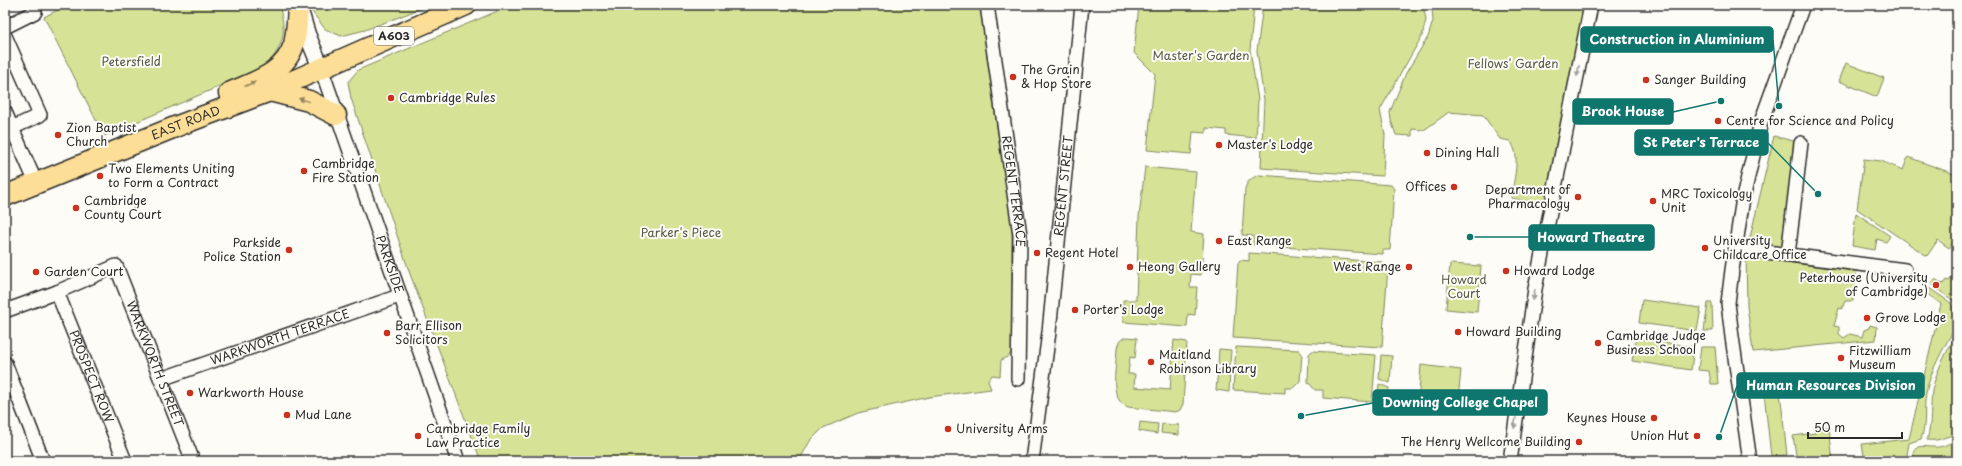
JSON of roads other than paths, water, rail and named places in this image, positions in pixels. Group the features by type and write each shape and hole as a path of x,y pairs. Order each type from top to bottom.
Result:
{"main road":[{"name":"A603","path":"321,68 466,5"},
{"path":"180,125 211,101 274,73 290,54 294,44 298,6"},
{"name":"EAST ROAD","path":"5,196 180,125 270,91 321,68"},
{"path":"270,91 309,101 336,115"}],"street":[{"name":"REGENT TERRACE","path":"987,5 1020,235 1018,378"},
{"name":"REGENT STREET","path":"1032,461 1050,324 1082,5"},
{"path":"1510,461 1535,289 1591,5"},
{"path":"1750,461 1736,373 1728,303 1744,198 1761,122 1803,5"},
{"path":"298,6 307,34 321,68"},
{"path":"5,27 36,12"},
{"path":"5,36 40,115 12,128"},
{"name":"PARKSIDE","path":"321,68 399,296 458,461"},
{"path":"5,112 36,183"},
{"path":"1788,255 1802,143"},
{"path":"1736,248 1905,270"},
{"name":"WARKWORTH STREET","path":"57,292 116,266 193,461"},
{"path":"5,311 57,292"},
{"name":"PROSPECT ROW","path":"57,292 126,461"},
{"name":"WARKWORTH TERRACE","path":"161,379 399,296"},
{"path":"5,363 43,461"}],"place":[{"name":"The Grain & Hop Store","path":"1013,77"},
{"name":"Sanger Building","path":"1646,80"},
{"name":"Cambridge Rules","path":"391,98"},
{"name":"Brook House","path":"1721,101"},
{"name":"Construction in Aluminium","path":"1779,106"},
{"name":"Centre for Science and Policy","path":"1718,121"},
{"name":"Zion Baptist Church","path":"58,135"},
{"name":"Master's Lodge","path":"1219,145"},
{"name":"Dining Hall","path":"1427,153"},
{"name":"Cambridge Fire Station","path":"304,171"},
{"name":"Two Elements Uniting to Form a Contract","path":"100,176"},
{"name":"Offices","path":"1454,187"},
{"name":"St Peter's Terrace","path":"1818,194"},
{"name":"Department of Pharmacology","path":"1578,197"},
{"name":"MRC Toxicology Unit","path":"1653,201"},
{"name":"Cambridge County Court","path":"76,208"},
{"name":"Howard Theatre","path":"1470,237"},
{"name":"East Range","path":"1219,241"},
{"name":"University Childcare Office","path":"1705,248"},
{"name":"Parkside Police Station","path":"289,250"},
{"name":"Regent Hotel","path":"1037,253"},
{"name":"Heong Gallery","path":"1130,267"},
{"name":"West Range","path":"1409,267"},
{"name":"Howard Lodge","path":"1506,271"},
{"name":"Garden Court","path":"36,272"},
{"name":"Peterhouse (University of Cambridge)","path":"1936,285"},
{"name":"Porter's Lodge","path":"1075,310"},
{"name":"Grove Lodge","path":"1867,318"},
{"name":"Howard Building","path":"1458,332"},
{"name":"Barr Ellison Solicitors","path":"387,333"},
{"name":"Cambridge Judge Business School","path":"1598,343"},
{"name":"Fitzwilliam Museum","path":"1841,358"},
{"name":"Maitland Robinson Library","path":"1151,362"},
{"name":"Warkworth House","path":"190,393"},
{"name":"Mud Lane","path":"287,415"},
{"name":"Downing College Chapel","path":"1301,416"},
{"name":"Keynes House","path":"1654,418"},
{"name":"University Arms","path":"948,429"},
{"name":"Cambridge Family Law Practice","path":"418,436"},
{"name":"Union Hut","path":"1697,436"},
{"name":"Human Resources Division","path":"1719,437"},
{"name":"The Henry Wellcome Building","path":"1579,442"}],"park label":[{"name":"Master's Garden","path":"1201,56"},
{"name":"Petersfield","path":"131,62"},
{"name":"Fellows' Garden","path":"1513,64"},
{"name":"Parker's Piece","path":"681,233"},
{"name":"Howard Court","path":"1464,287"}]}
